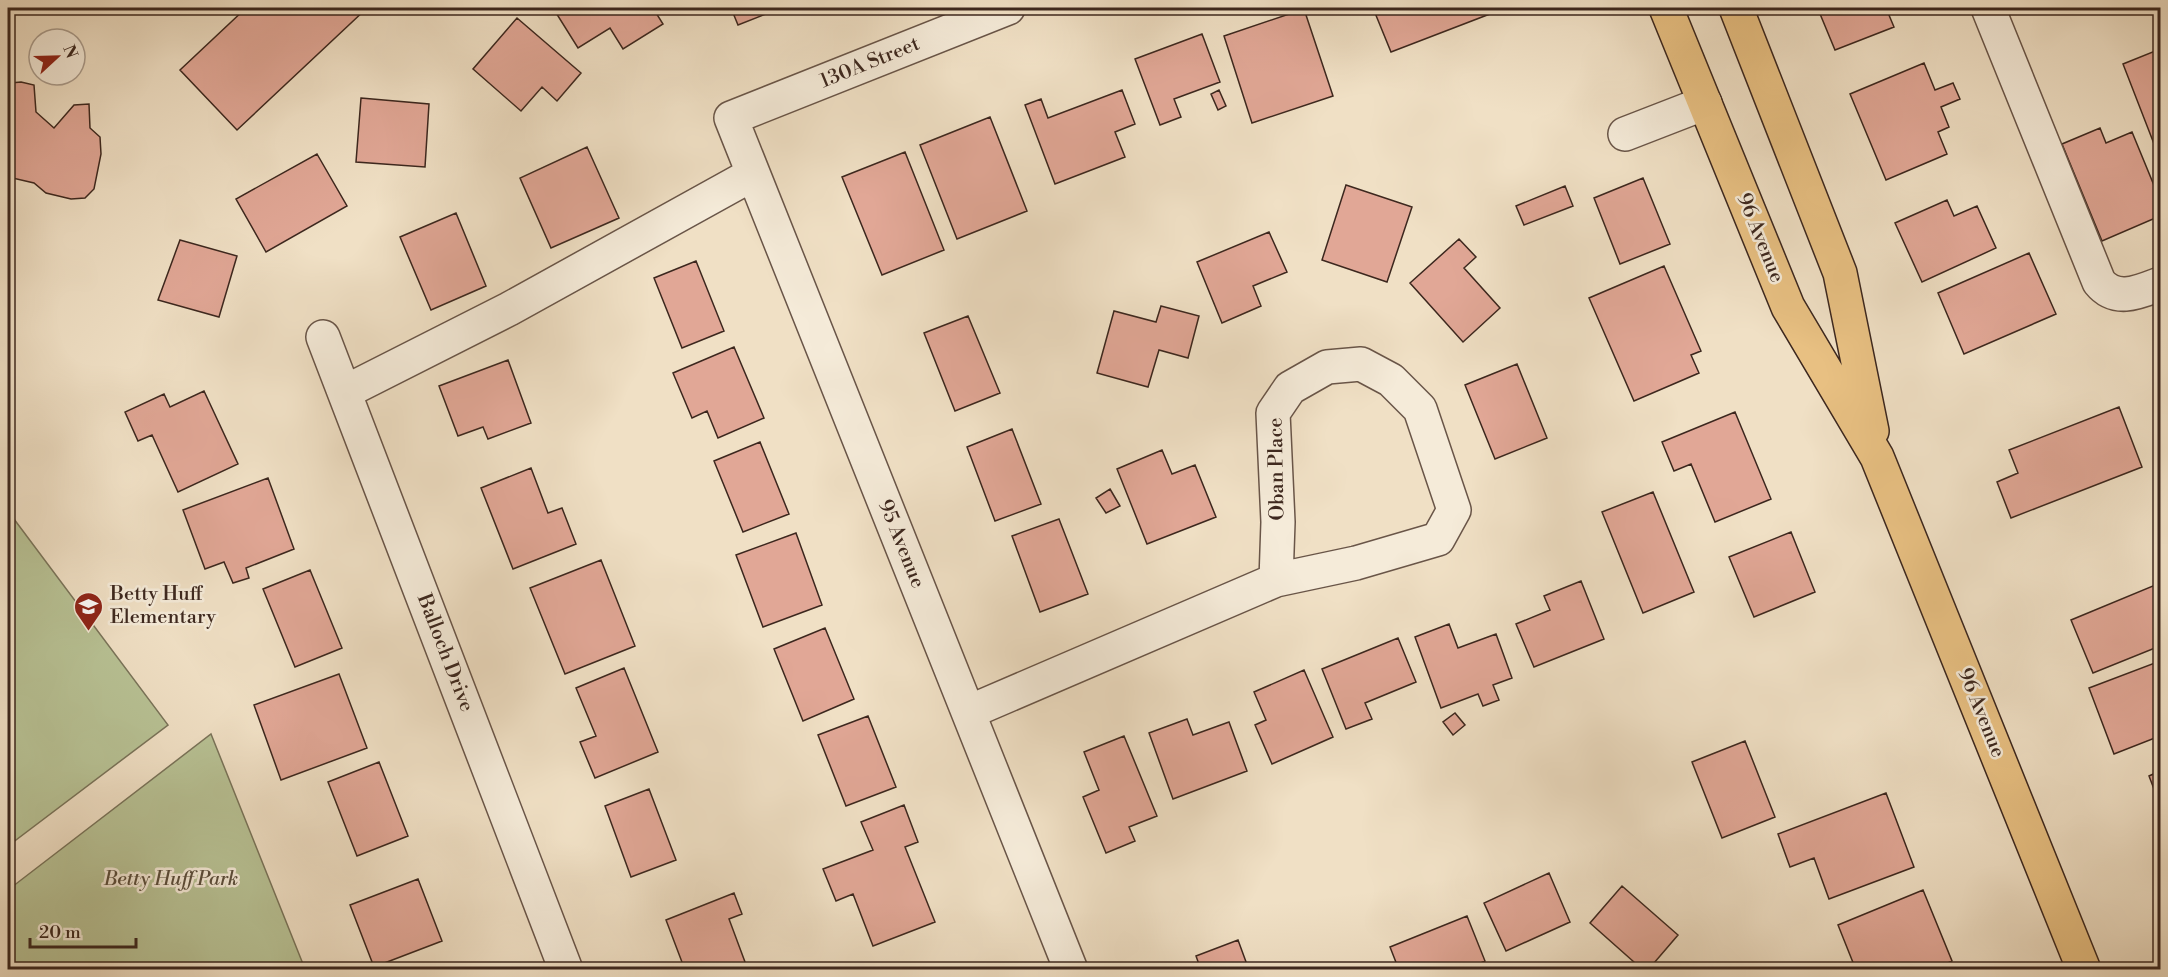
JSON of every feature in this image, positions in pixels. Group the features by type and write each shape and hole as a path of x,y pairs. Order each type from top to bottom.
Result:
{"main road":[{"name":"96 Avenue","path":"1666,8 1788,307 1877,457 2084,969"},
{"name":"96 Avenue","path":"1736,8 1840,273 1877,457"}],"street":[{"name":"130A Street","path":"731,118 1008,8"},
{"path":"1988,8 2099,282 2105,289 2126,295 2160,284"},
{"path":"1625,134 1705,103"},
{"name":"95 Avenue","path":"731,118 1071,969"},
{"path":"345,392 509,309 753,174"},
{"name":"Balloch Drive","path":"323,337 566,969"},
{"name":"Oban Place","path":"969,712 1276,580 1356,563 1438,539 1454,510 1420,409 1391,380 1361,364 1327,367 1290,388 1273,413 1278,522 1276,580"}],"green space":[{"path":"8,511 168,725 8,846"},
{"name":"Betty Huff Park","path":"211,734 305,969 8,969 8,890"}],"building":[{"path":"246,8 367,8 237,130 180,70"},
{"path":"553,8 653,8 663,24 623,49 610,28 578,48"},
{"path":"731,8 781,8 738,25"},
{"path":"1373,8 1493,8 1495,12 1391,52"},
{"path":"1886,8 1894,27 1835,50 1818,9"},
{"path":"1304,9 1333,96 1252,123 1224,36"},
{"path":"517,18 581,73 557,101 542,87 521,111 473,69"},
{"path":"1202,34 1220,82 1174,99 1181,117 1160,125 1135,59"},
{"path":"2160,49 2160,147 2156,149 2123,64"},
{"path":"1924,63 1935,90 1953,83 1960,99 1941,107 1949,127 1938,132 1947,154 1886,180 1850,94"},
{"path":"21,82 27,83 27,87 34,87 36,112 54,128 74,105 89,104 90,128 100,137 101,154 94,189 85,198 71,199 46,193 34,183 8,177 8,85"},
{"path":"1122,90 1135,124 1115,132 1125,157 1055,184 1025,105 1041,99 1048,118"},
{"path":"1219,90 1226,106 1218,110 1211,94"},
{"path":"361,98 429,104 425,167 356,162"},
{"path":"990,117 1027,211 957,239 920,145"},
{"path":"2100,128 2106,143 2132,132 2160,200 2160,216 2102,241 2062,144"},
{"path":"587,147 619,218 551,248 520,178"},
{"path":"905,152 944,250 882,275 842,177"},
{"path":"317,154 347,206 266,252 236,199"},
{"path":"1643,178 1670,244 1620,264 1594,198"},
{"path":"1346,185 1412,207 1387,282 1322,260"},
{"path":"1565,186 1573,206 1524,225 1516,206"},
{"path":"1947,200 1954,216 1977,206 1996,248 1922,282 1895,223"},
{"path":"456,213 486,286 431,310 400,237"},
{"path":"1269,232 1287,272 1253,286 1261,306 1222,323 1197,262"},
{"path":"1459,239 1476,257 1464,268 1500,308 1463,342 1410,283"},
{"path":"180,240 237,256 219,317 158,300"},
{"path":"2029,253 2056,314 1964,354 1938,293"},
{"path":"696,261 724,331 682,348 654,278"},
{"path":"1664,266 1701,351 1691,355 1699,373 1634,401 1589,298"},
{"path":"1161,306 1199,316 1188,358 1159,350 1148,387 1097,373 1114,311 1156,322"},
{"path":"968,316 1000,393 955,411 924,333"},
{"path":"734,347 764,418 718,438 707,411 692,418 673,373"},
{"path":"508,360 531,423 488,439 483,427 458,436 439,386"},
{"path":"1517,364 1547,438 1495,459 1465,385"},
{"path":"204,391 238,464 178,492 152,435 138,441 125,412 164,394 170,407"},
{"path":"2119,407 2142,467 2011,518 1997,482 2018,473 2009,450"},
{"path":"1735,412 1771,499 1715,522 1691,464 1674,471 1662,442"},
{"path":"1012,429 1041,504 995,521 967,447"},
{"path":"760,442 789,514 743,532 714,461"},
{"path":"1162,450 1172,474 1195,465 1216,517 1147,544 1117,469"},
{"path":"531,468 548,513 562,508 576,544 513,569 481,488"},
{"path":"268,478 294,549 246,568 249,578 233,583 224,562 205,569 183,510"},
{"path":"1110,489 1120,506 1106,513 1096,498"},
{"path":"1653,492 1694,592 1643,613 1602,512"},
{"path":"1059,519 1088,594 1040,612 1012,536"},
{"path":"1791,532 1815,592 1754,617 1729,557"},
{"path":"796,533 822,605 763,627 736,555"},
{"path":"601,560 635,646 565,674 530,588"},
{"path":"310,570 342,648 295,667 263,589"},
{"path":"1581,581 1604,639 1534,667 1516,624 1550,610 1544,596"},
{"path":"2160,583 2160,646 2093,673 2071,620"},
{"path":"1449,624 1458,648 1496,634 1512,678 1493,685 1499,700 1483,706 1478,694 1441,708 1415,637"},
{"path":"825,628 854,699 803,721 774,649"},
{"path":"1398,638 1416,682 1365,703 1372,719 1346,729 1322,669"},
{"path":"2160,661 2160,736 2114,754 2089,688"},
{"path":"624,668 658,752 595,778 580,742 596,736 576,688"},
{"path":"1304,670 1333,737 1272,764 1255,725 1266,720 1254,692"},
{"path":"339,674 367,748 281,780 254,705"},
{"path":"1455,713 1465,725 1453,735 1443,722"},
{"path":"868,716 896,787 846,806 818,735"},
{"path":"1187,719 1193,735 1229,722 1247,771 1173,799 1149,733"},
{"path":"1124,736 1157,816 1129,827 1135,841 1106,853 1083,797 1099,790 1084,752"},
{"path":"1745,741 1775,817 1722,838 1692,762"},
{"path":"379,762 408,836 357,856 328,782"},
{"path":"2160,771 2160,805 2149,776"},
{"path":"649,789 676,860 631,877 605,806"},
{"path":"1886,793 1914,867 1829,899 1814,858 1790,867 1778,834"},
{"path":"904,805 918,842 905,847 935,922 873,946 853,894 836,901 823,869 873,850 861,822"},
{"path":"1549,873 1570,922 1506,951 1484,903"},
{"path":"418,879 442,941 374,967 350,905"},
{"path":"1622,886 1678,935 1648,970 1643,970 1590,923"},
{"path":"1923,890 1952,961 1933,970 1856,970 1838,925"},
{"path":"734,893 742,914 729,919 748,970 685,970 666,920"},
{"path":"1467,916 1485,961 1465,970 1399,970 1390,947"},
{"path":"1238,940 1249,970 1201,970 1196,956"},
{"path":"1729,963 1732,970 1713,970"}],"place":[{"name":"Betty Huff Elementary","path":"89,632"}]}
